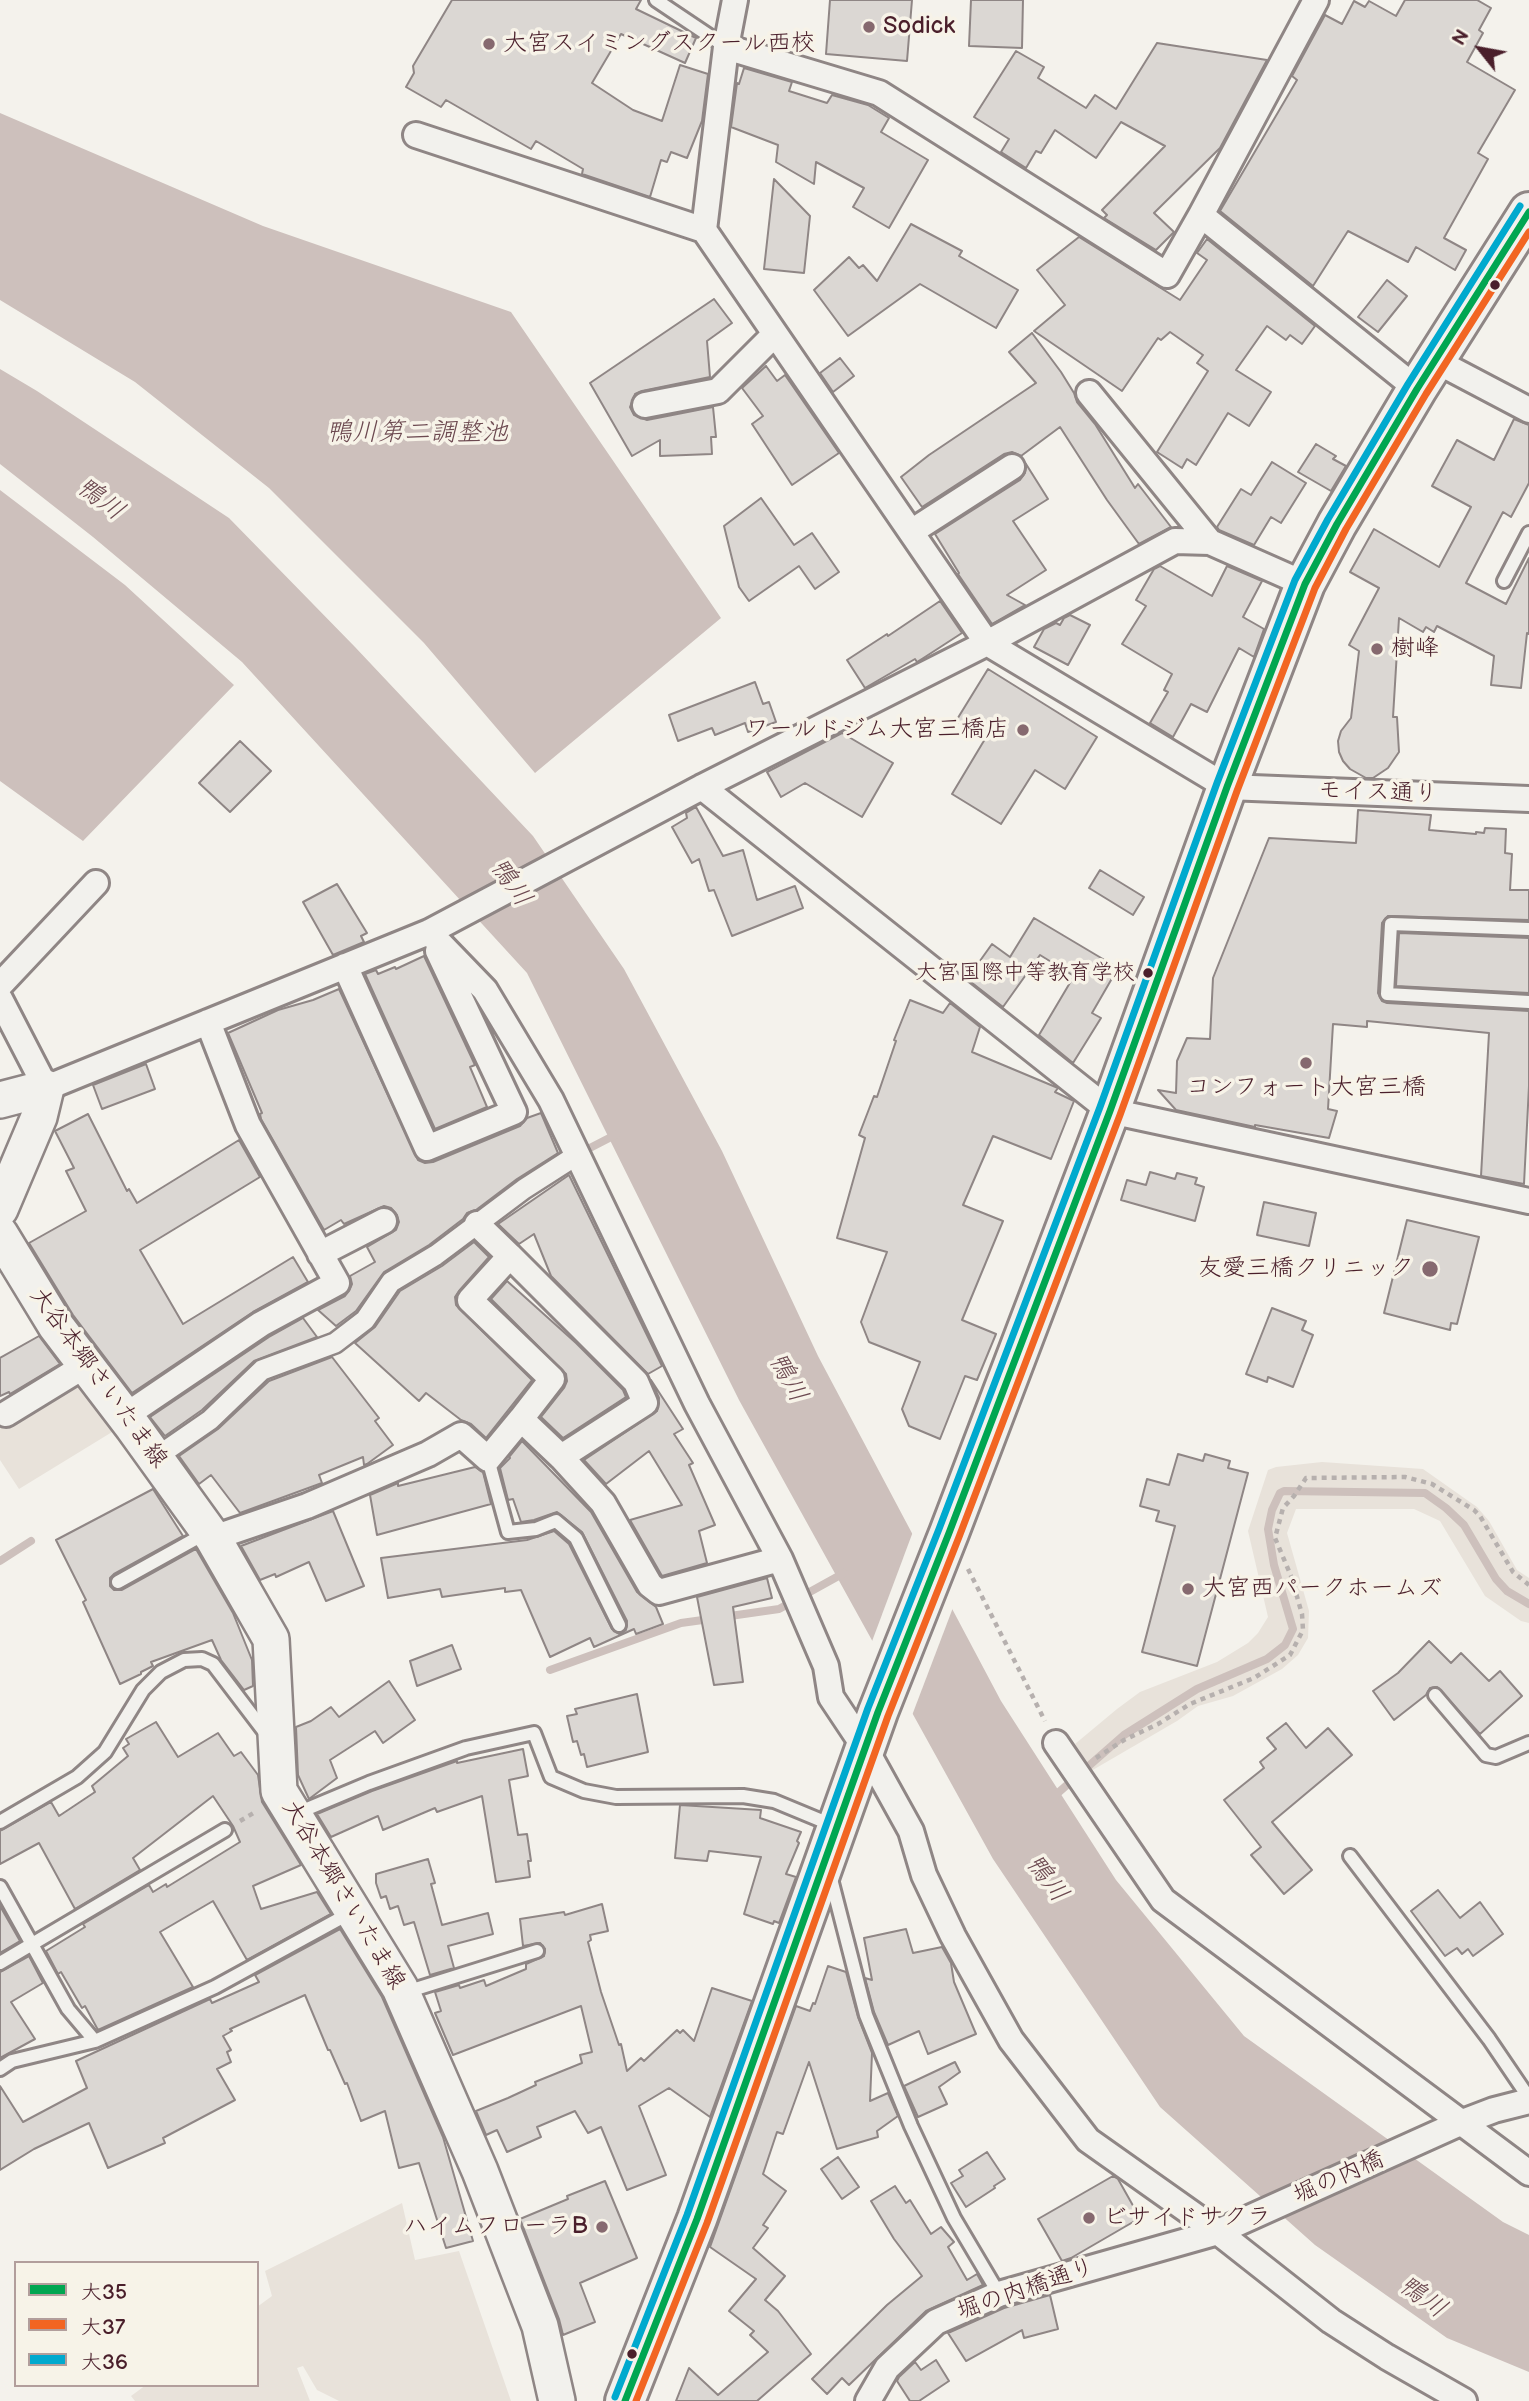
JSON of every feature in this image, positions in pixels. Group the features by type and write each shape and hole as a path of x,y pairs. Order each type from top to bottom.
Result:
{"main road":[{"path":"625,2401 697,2219 878,1712 950,1534 1110,1111 1227,787 1306,584 1337,524 1529,212"},
{"path":"0,1100 46,1088 39,1117 0,1209"},
{"name":"大谷本郷さいたま線","path":"0,1234 56,1325 211,1535 271,1639 279,1790 402,1994 480,2171 535,2313 557,2401"}],"street":[{"path":"704,230 726,47 735,0"},
{"path":"726,47 879,93 1167,275 1316,0"},
{"path":"416,135 704,230 987,643 1227,787"},
{"path":"1201,215 1427,375 1529,410"},
{"path":"645,405 718,391 775,334"},
{"path":"1089,393 1210,542"},
{"path":"911,532 1012,467"},
{"path":"0,999 46,1088 434,929 702,787 987,643 1175,541 1210,542 1306,584"},
{"path":"702,787 1110,1111 1529,1201"},
{"name":"モイス通り","path":"1227,787 1529,799"},
{"path":"0,985 96,883"},
{"path":"345,966 427,1148 514,1112 434,929"},
{"path":"434,929 485,990 551,1100 697,1404 780,1559 826,1666 831,1697 865,1748 911,1831 924,1875 953,1936 1011,2040 1088,2140 1225,2229 1331,2321 1464,2401"},
{"path":"125,1416 261,1324 337,1283 248,1125 208,1022"},
{"path":"155,1458 210,1420 262,1370 335,1343 365,1320 391,1282 436,1255 524,1189 577,1155"},
{"path":"320,1254 384,1221"},
{"path":"477,1224 636,1381 645,1403 561,1457"},
{"path":"211,1535 306,1506 428,1454 461,1435 488,1458 552,1379 470,1300 510,1256"},
{"path":"6,1414 86,1366"},
{"path":"521,1419 603,1503 650,1585 659,1592 780,1559"},
{"path":"1056,1743 1163,1900 1453,2126 1529,2173"},
{"path":"1453,2126 1529,2100"},
{"name":"堀の内橋","path":"1225,2229 1453,2126"},
{"name":"堀の内橋通り","path":"868,2401 887,2368 936,2322 999,2294 1225,2229"}],"lane":[{"path":"656,0 726,47"},
{"path":"1504,581 1529,533"},
{"path":"1529,929 1391,924 1387,994 1529,1002"},
{"path":"488,1458 508,1532 536,1529 556,1521 576,1538 619,1625"},
{"path":"118,1582 211,1535"},
{"path":"0,1822 77,1777 105,1752 143,1690 161,1672 184,1660 202,1659 213,1664 277,1748"},
{"path":"1435,1695 1486,1755 1496,1757 1529,1743"},
{"path":"294,1814 466,1748 534,1733 551,1777 584,1791 616,1797 743,1796 774,1801 832,1844 866,2015 911,2126 949,2206 999,2294"},
{"path":"0,1963 225,1830"},
{"path":"1350,1856 1489,2039 1529,2100"},
{"path":"0,1887 68,2009 95,2042"},
{"path":"0,2069 12,2062 95,2042 215,1987 352,1912"},
{"path":"402,1994 537,1951"}],"path":[{"path":"1075,1771 1124,1740 1158,1724 1190,1704 1254,1678 1290,1655 1303,1630 1302,1614 1291,1576 1275,1538 1283,1507 1306,1478 1405,1477 1432,1484 1480,1516 1513,1572 1529,1585"},
{"path":"950,1534 1056,1743"}],"shaded area":[{"path":"83,1380 117,1429 19,1489 0,1460 0,1428"},
{"path":"1322,1462 1423,1469 1477,1507 1489,1521 1517,1570 1529,1578 1529,1623 1521,1621 1485,1596 1440,1521 1414,1509 1296,1509 1287,1533 1309,1611 1308,1638 1298,1655 1282,1669 1233,1696 1198,1706 1091,1771 1075,1744 1117,1709 1140,1692 1217,1662 1248,1643 1258,1633 1268,1617 1248,1531 1268,1470"},
{"path":"402,2203 415,2260 459,2251 511,2401 339,2401 317,2390 303,2366 297,2368 310,2401 135,2401 131,2396 143,2387 259,2387 259,2306 272,2296 265,2271"}],"water":[{"name":"鴨川第二調整池","path":"0,113 263,226 511,312 721,618 535,773 424,643 269,488 135,382 0,300"},
{"name":"鴨川","path":"0,369 229,518 533,836 624,969 722,1151 818,1356 1001,1701 1116,1880 1244,2036 1503,2222 1529,2235 1529,2372 1447,2338 1315,2245 1160,2107 993,1859 739,1400 527,973 242,662 93,537 0,464"},
{"path":"0,490 125,585 234,685 83,841 0,781"}],"pier":[{"path":"914,1529 954,1605 911,1718 871,1644"}],"building":[{"path":"452,0 641,0 636,9 696,38 685,63 621,34 592,83 633,110 662,121 680,65 708,74 702,121 687,158 671,152 667,162 661,160 650,197 582,174 583,169 536,141 531,149 446,100 441,107 406,87 414,73 413,66"},
{"name":"Sodick","path":"830,0 912,0 907,61 826,54"},
{"path":"971,0 1023,0 1022,48 969,46"},
{"path":"1405,0 1477,0 1491,8 1479,30 1483,33 1467,62 1515,90 1478,153 1488,159 1444,238 1466,250 1455,270 1416,247 1408,262 1348,231 1313,286 1220,211 1297,80 1292,76 1325,15 1342,24 1354,1 1365,7 1369,1 1396,16"},
{"path":"1157,43 1267,60 1220,148 1154,213 1174,232 1156,250 1104,218 1107,215 1102,210 1165,146 1121,122 1096,158 1055,130 1041,153 1036,151 1026,168 1001,152 1009,139 974,117 1016,51 1044,67 1038,78 1086,108 1095,95 1116,109"},
{"path":"744,68 792,82 789,91 827,103 832,95 868,105 889,118 881,132 928,160 889,228 853,207 864,188 816,162 814,184 776,162 778,145 731,127 737,83 739,84"},
{"path":"774,179 810,216 804,273 764,269"},
{"path":"911,224 962,251 959,256 1018,290 996,328 920,284 848,336 814,290 849,257 859,268 863,265 877,281"},
{"path":"1079,237 1180,300 1207,260 1197,253 1207,239 1315,326 1302,344 1290,335 1286,340 1267,326 1236,370 1271,392 1249,426 1228,413 1196,465 1187,459 1182,468 1157,452 1208,371 1197,363 1203,355 1170,332 1161,340 1158,338 1122,391 1034,331 1065,305 1037,270"},
{"path":"1387,280 1407,296 1378,332 1358,317"},
{"path":"714,299 732,323 707,341 710,377 642,391 635,394 630,407 634,415 647,420 713,407 716,437 711,437 712,454 660,456 660,440 632,456 590,383"},
{"path":"1032,333 1061,372 1077,402 1095,424 1135,488 1138,484 1171,527 1139,544 1060,427 1021,456 1012,452 1004,454 922,507 901,477 1036,383 1009,352"},
{"path":"840,358 854,376 833,392 820,373"},
{"path":"766,366 777,381 785,375 839,453 792,485 752,424 763,416 742,388"},
{"path":"1514,419 1529,425 1529,483 1511,517 1503,512 1466,583 1506,604 1529,558 1529,634 1527,633 1521,688 1491,685 1494,656 1437,626 1434,632 1426,627 1423,632 1399,618 1393,717 1397,717 1399,752 1388,768 1373,778 1366,778 1350,769 1343,761 1338,741 1341,731 1351,718 1359,651 1349,645 1379,588 1350,572 1374,529 1439,567 1471,507 1432,486 1457,440 1494,460"},
{"path":"1316,444 1336,456 1333,459 1346,466 1331,491 1298,472"},
{"path":"1272,462 1306,483 1281,523 1271,517 1254,545 1219,530 1217,527 1241,489 1251,495"},
{"path":"1026,464 1048,499 1013,521 1046,570 1007,595 1025,605 992,624 935,534 1020,480 1025,473"},
{"path":"761,498 794,545 812,533 839,572 815,589 799,566 749,601 739,587 724,526"},
{"path":"1160,566 1212,596 1227,566 1262,581 1243,617 1264,629 1254,657 1239,648 1207,712 1191,704 1173,737 1150,723 1168,692 1164,690 1172,674 1122,644 1146,606 1136,600 1154,569"},
{"path":"940,601 962,633 917,662 915,659 865,688 847,660"},
{"path":"1070,615 1090,625 1068,665 1034,647 1044,629 1056,623 1060,625 1064,618"},
{"path":"988,669 1097,737 1065,789 1035,770 1001,824 952,794 985,739 956,721"},
{"path":"755,682 763,704 769,702 776,722 748,732 745,723 715,735 712,728 678,741 669,715"},
{"path":"842,733 893,763 862,817 805,783 781,797 767,772"},
{"path":"240,741 271,771 230,812 199,783"},
{"path":"696,807 723,856 743,850 757,900 795,886 803,908 732,936 714,890 709,891 699,859 692,863 672,827 687,818 686,813"},
{"path":"1358,810 1431,815 1429,830 1476,834 1484,833 1485,828 1506,829 1505,853 1512,854 1510,890 1529,890 1529,920 1388,916 1382,923 1378,993 1382,1001 1387,1003 1529,1011 1529,1086 1524,1184 1481,1176 1489,1033 1367,1021 1367,1027 1333,1024 1328,1109 1337,1111 1329,1138 1255,1127 1176,1110 1158,1090 1176,1093 1177,1061 1187,1038 1210,1039 1213,978 1269,838 1356,843"},
{"path":"1100,870 1144,897 1133,915 1089,888"},
{"path":"337,884 367,933 361,936 364,942 333,955 303,902"},
{"path":"1034,918 1118,968 1092,1013 1101,1018 1073,1063 1039,1035 1074,976 1040,955 1003,1007 967,979 992,944 1010,957"},
{"path":"1399,933 1529,938 1529,993 1396,986"},
{"path":"424,956 475,1065 470,1067 487,1107 435,1129 365,974 376,970 378,974 395,967 396,969"},
{"path":"339,989 418,1160 433,1162 520,1126 527,1118 541,1113 558,1153 476,1210 467,1213 429,1245 384,1272 356,1311 336,1326 318,1310 345,1296 352,1284 350,1276 375,1262 367,1247 396,1230 399,1222 397,1215 391,1208 384,1206 344,1224 341,1220 324,1230 261,1119 262,1113 228,1033 278,1010"},
{"path":"910,1000 943,1013 950,1003 980,1027 972,1052 1058,1088 1055,1092 1074,1101 1051,1159 993,1136 963,1205 1003,1221 962,1320 996,1334 977,1380 965,1376 940,1439 909,1426 902,1409 920,1362 869,1342 861,1322 887,1252 837,1238 865,1138 859,1135 874,1096 877,1097 896,1041 894,1040"},
{"path":"146,1064 155,1089 102,1109 93,1085"},
{"path":"88,1114 127,1191 129,1189 137,1203 239,1140 260,1177 140,1250 183,1324 293,1257 308,1282 253,1312 132,1393 73,1315 29,1243 86,1211 66,1171 74,1168 55,1131"},
{"path":"1150,1172 1175,1179 1177,1173 1197,1178 1195,1184 1204,1187 1195,1221 1121,1200 1127,1180 1146,1185"},
{"path":"569,1175 662,1366 648,1374 551,1276 534,1234 519,1244 498,1224"},
{"path":"1264,1202 1316,1213 1309,1246 1257,1235"},
{"path":"1407,1220 1479,1237 1457,1324 1451,1323 1450,1330 1384,1313"},
{"path":"474,1242 489,1257 459,1291 455,1297 456,1305 532,1380 486,1438 471,1424 461,1420 426,1393 419,1401 355,1343 375,1327 400,1291 442,1266"},
{"path":"507,1281 576,1343 623,1390 626,1397 563,1438 541,1417 564,1388 566,1374 491,1299"},
{"path":"1272,1308 1306,1321 1302,1330 1313,1335 1293,1387 1268,1377 1267,1382 1246,1374"},
{"path":"303,1318 317,1337 254,1361 202,1410 165,1436 150,1417 269,1337"},
{"path":"39,1336 60,1364 10,1394 9,1392 0,1396 0,1358"},
{"path":"332,1357 379,1418 375,1421 393,1445 367,1464 364,1465 363,1457 319,1475 322,1483 240,1513 211,1475 199,1484 179,1456 218,1429 269,1381"},
{"path":"651,1380 683,1429 674,1434 693,1463 689,1465 715,1525 699,1531 707,1563 662,1576 630,1520 682,1505 649,1451 606,1484 584,1460 657,1411 659,1398"},
{"path":"522,1441 591,1512 637,1592 656,1607 663,1624 636,1634 634,1629 594,1647 590,1638 550,1657 521,1590 505,1592 505,1588 442,1597 440,1589 388,1598 381,1558 527,1540 554,1531 569,1544 612,1629 619,1634 626,1630 627,1621 582,1532 557,1512 521,1522 513,1499 508,1500 500,1468"},
{"name":"大宮西パークホームズ","path":"1178,1454 1203,1461 1205,1454 1230,1461 1228,1468 1248,1473 1197,1666 1142,1652 1175,1526 1156,1521 1159,1511 1140,1506 1147,1479 1169,1485"},
{"path":"475,1467 483,1472 491,1504 377,1535 370,1495 398,1483 398,1486"},
{"path":"153,1489 183,1536 114,1574 110,1578 110,1586 114,1590 122,1590 196,1549 233,1613 252,1660 253,1686 244,1690 221,1660 212,1640 151,1662 153,1666 120,1684 83,1602 86,1600 56,1540"},
{"path":"333,1511 364,1586 326,1601 309,1562 276,1577 275,1574 260,1580 241,1546"},
{"path":"767,1578 772,1598 733,1607 743,1682 714,1685 697,1597"},
{"path":"1429,1641 1451,1663 1461,1653 1489,1681 1500,1671 1522,1696 1480,1734 1437,1687 1430,1688 1426,1695 1394,1720 1373,1691 1398,1673"},
{"path":"452,1645 461,1669 417,1686 410,1661"},
{"path":"389,1681 415,1720 383,1743 375,1731 330,1760 337,1778 309,1799 298,1775 296,1727 311,1721 331,1707 339,1717"},
{"path":"637,1694 648,1752 587,1767 577,1741 573,1742 567,1716 577,1714 575,1709"},
{"path":"156,1722 178,1757 218,1733 234,1756 241,1752 258,1775 262,1802 301,1865 253,1886 261,1909 317,1892 331,1914 247,1960 213,1901 160,1932 193,1987 98,2030 61,1972 58,1974 46,1951 85,1927 83,1924 149,1885 153,1892 166,1884 167,1887 240,1842 233,1826 213,1796 133,1858 140,1870 75,1909 39,1843 0,1864 0,1831 51,1802 59,1816 95,1792 92,1786 128,1756 123,1748 129,1744 126,1739"},
{"path":"1286,1723 1306,1748 1328,1728 1352,1755 1272,1822 1312,1870 1284,1894 1251,1855 1261,1847 1224,1800 1264,1768 1260,1762 1276,1749 1267,1738"},
{"path":"523,1749 528,1776 509,1780 518,1835 527,1834 531,1861 528,1861 530,1877 496,1882 482,1796 437,1812 435,1808 383,1830 378,1816 331,1837 317,1814 457,1761"},
{"path":"680,1805 761,1810 760,1818 801,1832 786,1874 796,1877 779,1923 774,1921 773,1924 744,1914 761,1857 709,1851 707,1861 675,1858"},
{"path":"428,1859 435,1883 431,1884 442,1925 488,1913 493,1934 448,1946 454,1968 430,1975 414,1922 404,1925 398,1906 390,1909 386,1896 381,1898 376,1883 376,1874"},
{"path":"1438,1890 1460,1918 1480,1902 1503,1934 1473,1956 1468,1949 1462,1954 1457,1948 1445,1956 1411,1911"},
{"path":"602,1904 608,1931 590,1935 591,1940 588,1942 627,2071 641,2058 644,2061 677,2030 680,2033 683,2030 694,2041 712,1988 752,2001 710,2117 669,2088 639,2106 666,2175 627,2190 601,2127 588,2133 575,2111 537,2127 541,2137 507,2152 497,2130 486,2135 476,2111 582,2063 580,2055 592,2052 581,2006 453,2055 435,2013 441,2011 435,1992 484,1980 486,1986 526,1969 526,1964 544,1956 545,1949 540,1943 523,1946 520,1919 564,1912 565,1915"},
{"path":"0,1906 20,1941 0,1953"},
{"path":"340,1929 382,1997 443,2137 473,2241 446,2248 419,2163 399,2168 385,2111 361,2121 347,2083 345,2084 328,2050 305,1995 230,2029 232,2031 223,2036 231,2050 227,2052 231,2062 217,2069 235,2100 163,2138 165,2143 108,2168 89,2123 34,2149 0,2170 0,2086 23,2122 87,2088 76,2061 210,1999 212,2003 259,1982 255,1975"},
{"path":"906,1929 913,1953 942,1947 951,1963 954,1982 976,2034 928,2054 919,2031 888,2045 874,2012 865,1978 872,1980 864,1938"},
{"path":"29,1956 43,1983 11,2002 35,2039 0,2058 0,1972"},
{"path":"828,1966 846,1972 858,2017 872,2053 870,2101 888,2093 898,2116 877,2131 878,2137 837,2149 809,2062 783,2134 777,2132 763,2174 786,2191 763,2225 768,2228 753,2248 785,2276 765,2300 778,2311 811,2354 757,2401 676,2401 689,2368 718,2395 768,2352 750,2335 754,2331 729,2311 756,2279 710,2247 796,2006 810,2011"},
{"path":"955,2062 960,2072 939,2087 947,2104 918,2117 904,2086"},
{"path":"987,2152 1005,2179 966,2207 951,2183 963,2176 959,2170"},
{"path":"838,2157 859,2187 842,2199 821,2169"},
{"name":"ビサイドサクラ","path":"1113,2176 1118,2179 1140,2218 1062,2261 1038,2219"},
{"path":"605,2181 637,2258 580,2283 595,2322 563,2335 520,2219"},
{"path":"895,2186 906,2203 910,2200 931,2234 941,2227 954,2242 948,2247 967,2280 977,2274 983,2285 926,2311 849,2385 842,2378 827,2394 812,2379 887,2305 922,2276 894,2239 871,2201"},
{"path":"1050,2295 1058,2329 1024,2338 1022,2330 966,2361 948,2333 1004,2308"},
{"path":"936,2360 949,2381 919,2401 910,2401 897,2381 899,2377 915,2362 921,2370"}],"waterway":[{"path":"586,1150 617,1134"},
{"path":"1051,1799 1124,1735 1197,1689 1267,1659 1285,1645 1293,1629 1274,1565 1268,1529 1272,1510 1280,1493 1284,1491 1425,1493 1464,1525 1496,1579 1507,1591 1529,1604"},
{"path":"0,1561 31,1541"},
{"path":"723,1617 779,1609 844,1573"},
{"path":"550,1670 681,1623 710,1619"}],"transit line":[{"name":"大36","path":"615,2397 687,2215 868,1708 1100,1107 1217,783 1295,580 1408,384 1520,206"},
{"name":"大35","path":"625,2401 697,2219 878,1712 1110,1111 1227,787 1305,584 1337,524 1417,389 1529,212"},
{"name":"大37","path":"636,2401 707,2223 888,1716 1120,1115 1237,791 1315,588 1346,529 1426,394 1529,232"}],"place":[{"name":"Sodick","path":"869,27"},
{"name":"大宮スイミングスクール西校","path":"489,44"},
{"name":"樹峰","path":"1377,649"},
{"name":"ワールドジム大宮三橋店","path":"1023,730"},
{"name":"大宮国際中等教育学校","path":"1148,973"},
{"name":"コンフォート大宮三橋","path":"1306,1063"},
{"name":"友愛三橋クリニック","path":"1430,1269"},
{"name":"大宮西パークホームズ","path":"1188,1589"},
{"name":"ビサイドサクラ","path":"1089,2218"},
{"name":"ハイムフローラB","path":"602,2227"}]}
